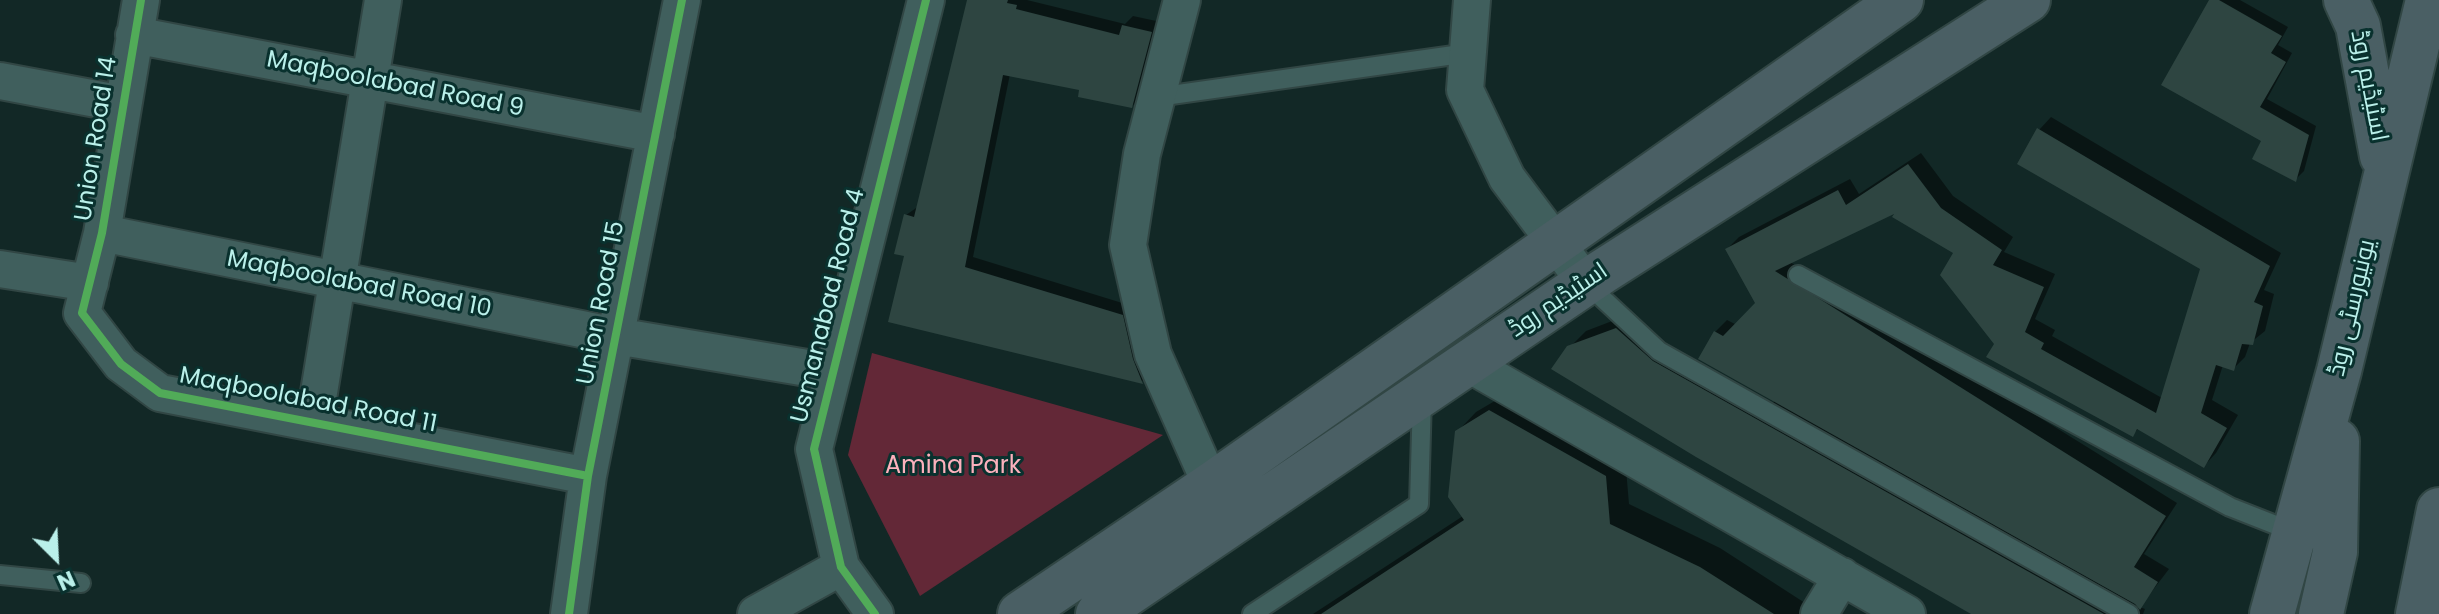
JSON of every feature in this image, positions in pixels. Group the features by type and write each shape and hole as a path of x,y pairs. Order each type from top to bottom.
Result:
{"main road":[{"name":"اسٹیڈیم روڈ","path":"1020,614 1211,485 1901,0"},
{"name":"اسٹیڈیم روڈ","path":"1098,614 1586,283 2028,0"},
{"name":"اسٹیڈیم روڈ","path":"2346,0 2358,26 2385,174"},
{"name":"یونیورسٹی روڈ","path":"2272,614 2339,371 2428,0"},
{"path":"2321,614 2335,552 2339,371"},
{"path":"2417,602 2439,510"}],"street":[{"name":"Union Road 14","path":"90,283 102,233 141,0"},
{"path":"314,423 383,0"},
{"name":"Union Road 15","path":"569,614 588,476 682,0"},
{"name":"Usmanabad Road 4","path":"875,614 841,567 814,449 926,0"},
{"path":"1182,0 1142,154 1128,245 1153,354 1211,485"},
{"path":"1472,0 1465,90 1507,178 1554,245 1586,283"},
{"name":"Maqboolabad Road 9","path":"134,35 656,134"},
{"path":"0,81 123,104"},
{"name":"Maqboolabad Road 10","path":"102,233 616,336 831,372"},
{"path":"0,269 90,283"},
{"name":"Maqboolabad Road 11","path":"90,283 82,313 121,364 160,393 588,476"},
{"path":"1467,363 1907,614"},
{"path":"756,614 841,567"},
{"path":"1819,614 1842,576"}],"lane":[{"path":"1157,97 1468,53"},
{"path":"1798,275 2230,507 2296,533"},
{"path":"1586,283 1659,351 2129,614"},
{"path":"1252,614 1419,504 1422,394"},
{"path":"0,575 81,583"}],"green space":[{"name":"Amina Park","path":"872,353 1163,435 920,596 848,455"}],"building":[{"path":"967,0 1008,0 1007,3 1017,5 1016,9 1119,35 1122,25 1152,32 1132,108 1078,97 1079,90 1003,75 965,267 1123,315 1133,359 1143,384 888,322 904,256 894,254 904,214 914,217"},
{"path":"2209,0 2219,0 2282,36 2271,53 2286,62 2260,107 2309,135 2296,182 2252,159 2261,141 2161,85"},
{"path":"2037,128 2270,266 2254,302 2263,306 2253,345 2242,344 2234,371 2216,365 2201,413 2227,428 2204,468 2137,429 2133,437 1986,357 1994,344 1940,275 1953,253 1892,217 1894,214 1775,271 2166,516 2134,567 2158,582 2140,610 2135,604 1698,359 1714,331 1723,336 1755,303 1725,249 1838,190 1846,205 1908,164 1941,208 2002,250 1993,265 2044,287 2025,332 2044,343 2041,349 2156,413 2200,269 2017,164"},
{"path":"1616,328 1653,361 2104,614 1971,614 1696,457 1551,369 1567,346"},
{"path":"1489,410 1606,476 1610,524 1700,567 1774,614 1321,614 1464,520 1448,497 1455,431"}],"cycle path":[{"path":"141,0 102,233 82,313 121,364 160,393 588,476"},
{"path":"569,614 588,476 682,0"},
{"path":"875,614 841,567 814,449 926,0"}]}
